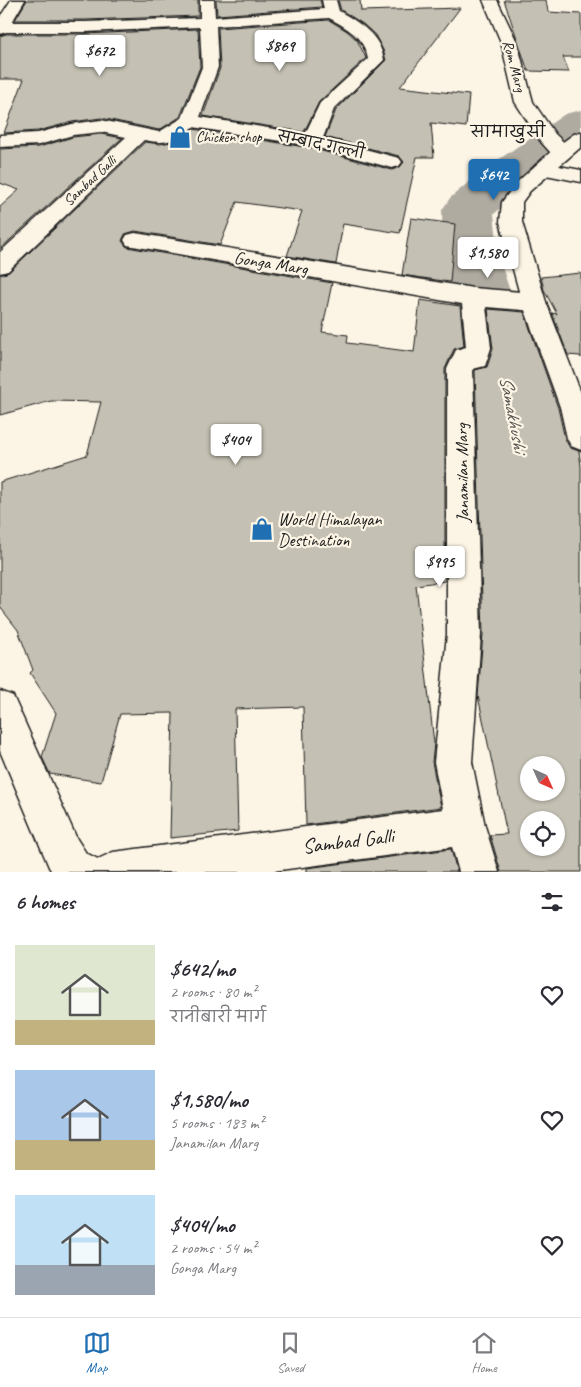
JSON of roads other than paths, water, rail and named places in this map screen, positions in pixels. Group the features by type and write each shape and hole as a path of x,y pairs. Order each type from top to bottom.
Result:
{"street":[{"path":"1,28 18,0"},
{"path":"0,141 39,139 72,130 101,126 162,138 190,121 210,67 207,0"},
{"name":"Rom Marg","path":"490,0 509,42 524,102 556,146"},
{"path":"1,28 65,28 208,23 330,7 356,27 371,43 376,53 376,60 326,107 312,141"},
{"name":"सम्बाद गल्ली","path":"190,121 312,141 392,162"},
{"name":"Sambad Galli","path":"0,264 140,134"},
{"path":"581,138 556,146 543,169 523,187 512,202 511,222 534,302 573,407 581,438"},
{"path":"543,169 581,176"},
{"name":"Gonga Marg","path":"135,240 486,298"},
{"path":"486,298 534,302"},
{"name":"Janamilan Marg","path":"479,872 465,826 453,762 464,634 460,369 465,357 476,358 486,298"},
{"path":"0,709 63,853 73,869 83,872"},
{"name":"Sambad Galli","path":"112,872 465,826"}],"waterway":[{"name":"Samakhushi","path":"518,433 506,370 486,331 480,288 471,258 468,210 500,182 581,124"}],"place":[{"name":"Chicken shop","path":"180,137"},
{"name":"World Himalayan Destination","path":"262,529"}],"district":[{"name":"सामाखुसी","path":"508,132"}]}
